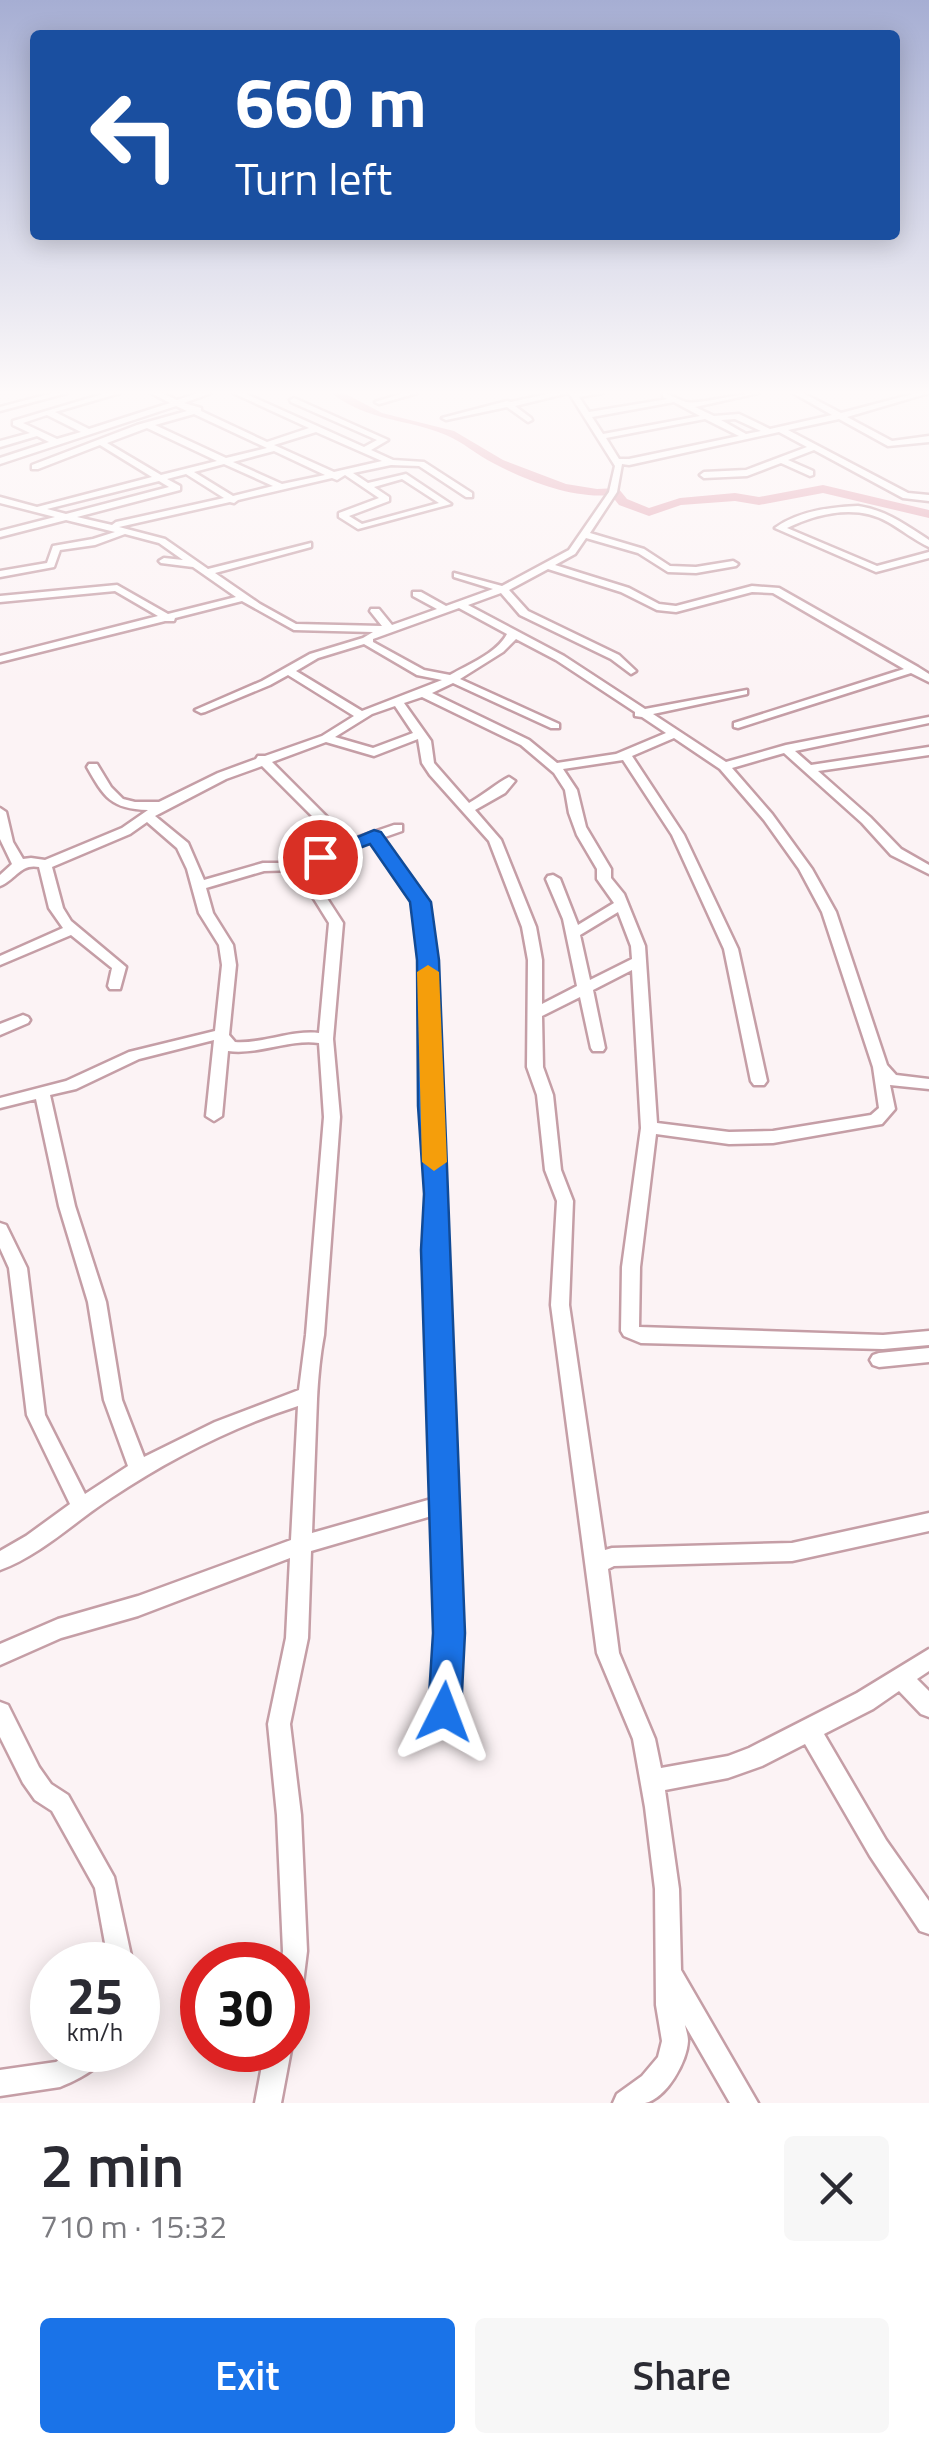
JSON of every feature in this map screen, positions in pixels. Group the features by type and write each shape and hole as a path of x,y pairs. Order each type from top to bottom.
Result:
{"street":[{"path":"37,509 107,491"},
{"path":"0,534 166,491"},
{"path":"220,491 234,500"},
{"path":"112,526 270,491"},
{"path":"377,491 386,499 384,502 342,515 361,527 446,504 426,491"},
{"path":"463,491 469,495"},
{"path":"201,710 344,644 366,640 454,608 551,566 587,535 613,491"},
{"path":"899,491 914,498"},
{"path":"865,508 869,503 929,498"},
{"path":"0,500 162,541 294,627 390,629"},
{"path":"0,511 17,505"},
{"path":"929,544 865,508 808,515 780,528 876,569 929,555"},
{"path":"0,542 92,521"},
{"path":"0,574 51,565 56,548 109,539 126,530"},
{"path":"587,535 636,548 668,569 696,570 733,564"},
{"path":"206,572 308,546"},
{"path":"164,561 195,564"},
{"path":"551,566 625,590 657,606 676,608 752,590 775,590 929,679"},
{"path":"457,575 503,589 524,612 615,656 630,672"},
{"path":"0,599 118,588 170,619"},
{"path":"417,594 513,632 579,670 640,714 724,766 778,830 828,912 880,1066 887,1109 876,1120 773,1136 729,1138 648,1128"},
{"path":"0,659 244,598"},
{"path":"374,612 390,629"},
{"path":"45,866 126,831 162,806 262,759 326,738 361,715 452,679 510,641 513,632"},
{"path":"366,640 421,673 452,679 555,726"},
{"path":"738,726 914,669"},
{"path":"289,670 361,715"},
{"path":"640,714 743,692"},
{"path":"424,693 450,709 524,740 552,761 572,793 576,817 638,946 648,1128 632,1267 630,1330 642,1336 883,1342 929,1338"},
{"path":"397,702 421,734 428,763 494,840 522,906 535,960 535,1067 546,1095 552,1170 565,1201 560,1305 608,1653 644,1739 667,1889 668,1972 675,2041 669,2064 651,2085 626,2103"},
{"path":"724,766 786,748 929,720"},
{"path":"326,738 374,752 421,734"},
{"path":"553,767 626,755 674,734"},
{"path":"786,748 896,852 929,870"},
{"path":"806,770 929,751"},
{"path":"626,755 678,835 731,949 758,1081"},
{"path":"262,759 340,838 340,847"},
{"path":"93,766 111,799 123,805 162,806"},
{"path":"470,808 494,795 509,780"},
{"path":"0,812 7,842 19,864"},
{"path":"147,815 183,846 194,868 206,913 226,944 229,966 214,1116"},
{"path":"295,1942 289,1815 279,1724 297,1638 310,1394 332,1117 326,1040 336,923 301,868 340,847 398,828"},
{"path":"374,836 420,902 428,960 449,1633 444,1712"},
{"path":"0,882 19,864 38,862 45,866 56,908 72,929 114,960 120,977 115,986"},
{"path":"198,886 263,867 297,866"},
{"path":"553,879 574,932 598,1048"},
{"path":"574,932 621,904"},
{"path":"0,961 72,929"},
{"path":"536,1013 637,962"},
{"path":"0,1030 23,1020"},
{"path":"221,1034 230,1047 240,1049 299,1034 326,1040"},
{"path":"0,1103 71,1085 134,1055 221,1034"},
{"path":"880,1066 891,1080 929,1084"},
{"path":"42,1094 67,1206 96,1302 113,1400 140,1472"},
{"path":"0,1229 18,1268 36,1415 82,1507"},
{"path":"879,1360 929,1355"},
{"path":"0,1561 48,1536 82,1507 140,1472 242,1418 310,1394"},
{"path":"0,1654 58,1629 138,1606 301,1545 443,1504"},
{"path":"598,1564 612,1557 792,1552 929,1522"},
{"path":"653,1781 728,1767 809,1730 929,1659"},
{"path":"900,1678 929,1706"},
{"path":"0,1713 30,1775 42,1792 60,1804 106,1885 117,1942"},
{"path":"809,1730 878,1848 929,1922"},
{"path":"668,1972 745,2103"},
{"path":"0,2083 63,2072"},
{"path":"268,2103 274,2072"}],"waterway":[{"path":"586,491 613,491"},
{"path":"614,491 623,502 649,512 680,502 735,497 759,501 812,491"},
{"path":"832,491 929,514"}],"slow traffic":[{"path":"428,972 434,1162"}],"route":[{"path":"320,857 374,836 420,902 428,960 430,1106 437,1194 434,1250 449,1633 444,1712"}]}
